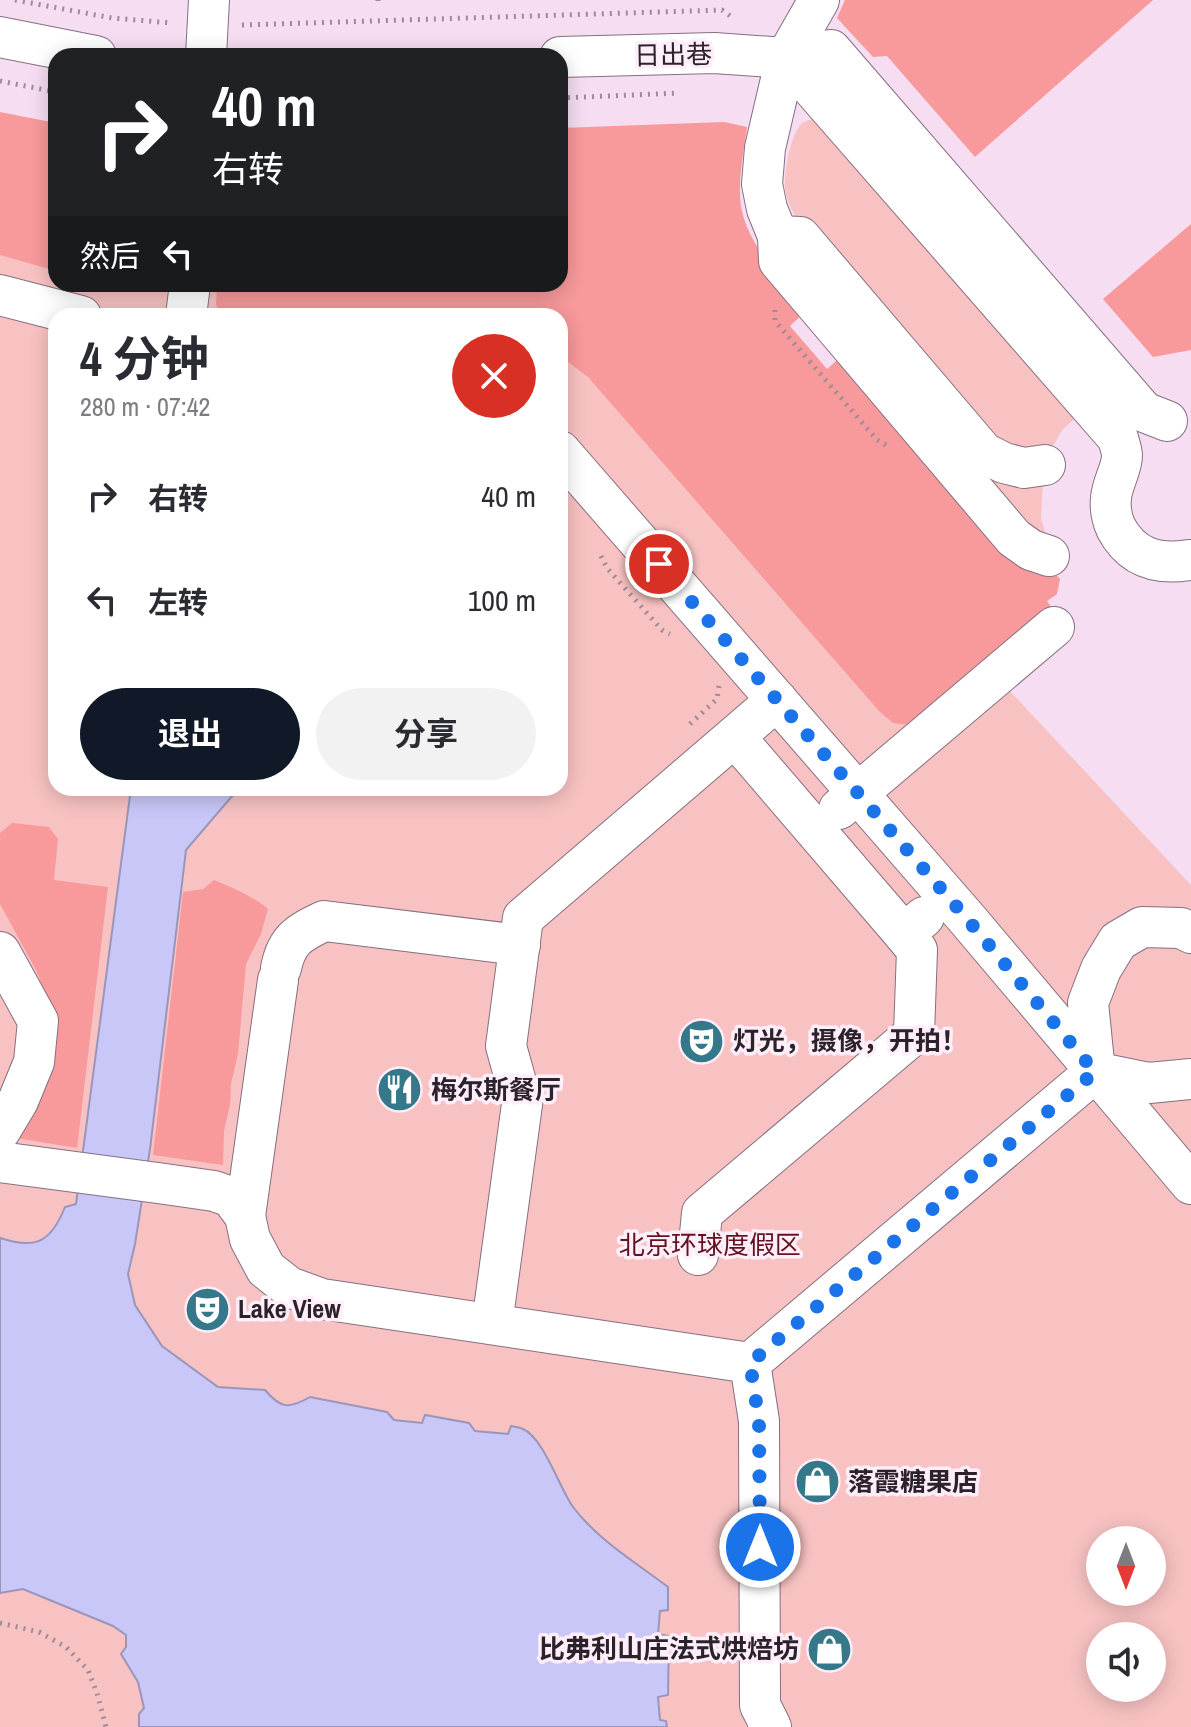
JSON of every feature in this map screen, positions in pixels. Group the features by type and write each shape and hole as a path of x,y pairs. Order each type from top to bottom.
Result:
{"street":[{"path":"819,0 786,58 765,148 762,184 767,209 778,236 779,261 1014,538 1031,550 1049,556"},
{"path":"0,37 56,48"},
{"name":"日出巷","path":"568,57 714,53 786,58 831,50 1144,412 1179,417"},
{"path":"786,58 1118,438 1122,458"},
{"path":"778,236 800,237 984,453 1024,468 1045,465"},
{"path":"0,295 50,308"},
{"path":"1179,417 1137,439 1122,458 1110,500 1113,522 1123,541 1137,554 1156,560 1189,560"},
{"path":"568,460 958,908 1191,1184"},
{"path":"815,830 1054,627"},
{"path":"492,1324 519,1089 506,1046 523,918 777,700"},
{"path":"698,1255 702,1213 914,1034 917,950 735,737"},
{"path":"904,934 958,908"},
{"path":"520,945 324,921 300,933 285,951 245,1216 250,1239 266,1269 289,1287 322,1299 750,1363 1095,1072"},
{"path":"1095,1072 1088,1003 1101,969 1118,941 1142,927 1181,928 1191,933"},
{"path":"0,952 38,1021 34,1062 18,1101 0,1131"},
{"path":"1095,1072 1149,1083 1191,1079"},
{"path":"0,1162 214,1191 231,1197 245,1216"},
{"path":"750,1363 759,1421 760,1705 771,1727"}],"path":[{"path":"15,0 112,18 208,27 722,10 743,26"},
{"path":"0,81 48,90"},
{"path":"568,98 679,93"},
{"path":"596,547 607,568 662,630 681,639"},
{"path":"683,730 717,699 720,684"},
{"path":"0,1623 39,1632 66,1647 88,1670 106,1727"}],"green space":[{"path":"816,118 1080,414 1063,429 1051,449 1008,457 799,222 786,192 787,162 799,126"},
{"name":"北京环球度假区","path":"0,197 48,210 48,292 568,292 568,282 617,270 1191,885 1191,1727 0,1727"},
{"path":"829,286 1043,480 1041,519 1049,545 1034,538"}],"shaded area":[{"path":"845,0 1153,0 975,157 887,56 873,57 837,18"},
{"path":"0,112 48,121 48,269 0,255"},
{"path":"724,122 747,127 740,188 742,213 765,258 808,309 790,326 827,369 845,353 1060,579 1057,594 1047,601 1056,614 911,725 893,723 879,711 588,377 568,362 568,308 218,308 216,305 217,292 568,292 568,128"},
{"path":"1191,224 1191,350 1153,357 1103,299"},
{"path":"12,823 49,827 58,839 54,880 108,887 77,1148 10,1137 52,1010 36,970 0,904 0,833"},
{"path":"214,880 249,896 268,909 261,934 246,964 238,1054 224,1131 223,1165 153,1155 183,892 203,889"}],"water":[{"path":"130,796 232,796 186,850 150,1149 128,1274 135,1305 162,1346 218,1387 265,1390 276,1401 286,1405 310,1397 387,1412 394,1420 422,1423 425,1415 469,1423 475,1431 508,1434 511,1426 522,1428 530,1434 583,1519 668,1587 668,1610 660,1611 658,1634 669,1636 668,1695 658,1697 660,1720 666,1721 667,1727 139,1727 139,1714 144,1708 138,1682 121,1654 126,1647 126,1635 113,1626 23,1589 0,1593 0,1238 23,1243 41,1240 54,1228 65,1207 76,1204"}],"place":[{"name":"灯光，摄像，开拍！","path":"702,1041"},
{"name":"梅尔斯餐厅","path":"400,1090"},
{"name":"Lake View","path":"207,1309"},
{"name":"落霞糖果店","path":"817,1482"},
{"name":"比弗利山庄法式烘焙坊","path":"830,1649"}],"route":[{"path":"659,564 968,920 1095,1072 750,1363 759,1421 760,1547"}]}
